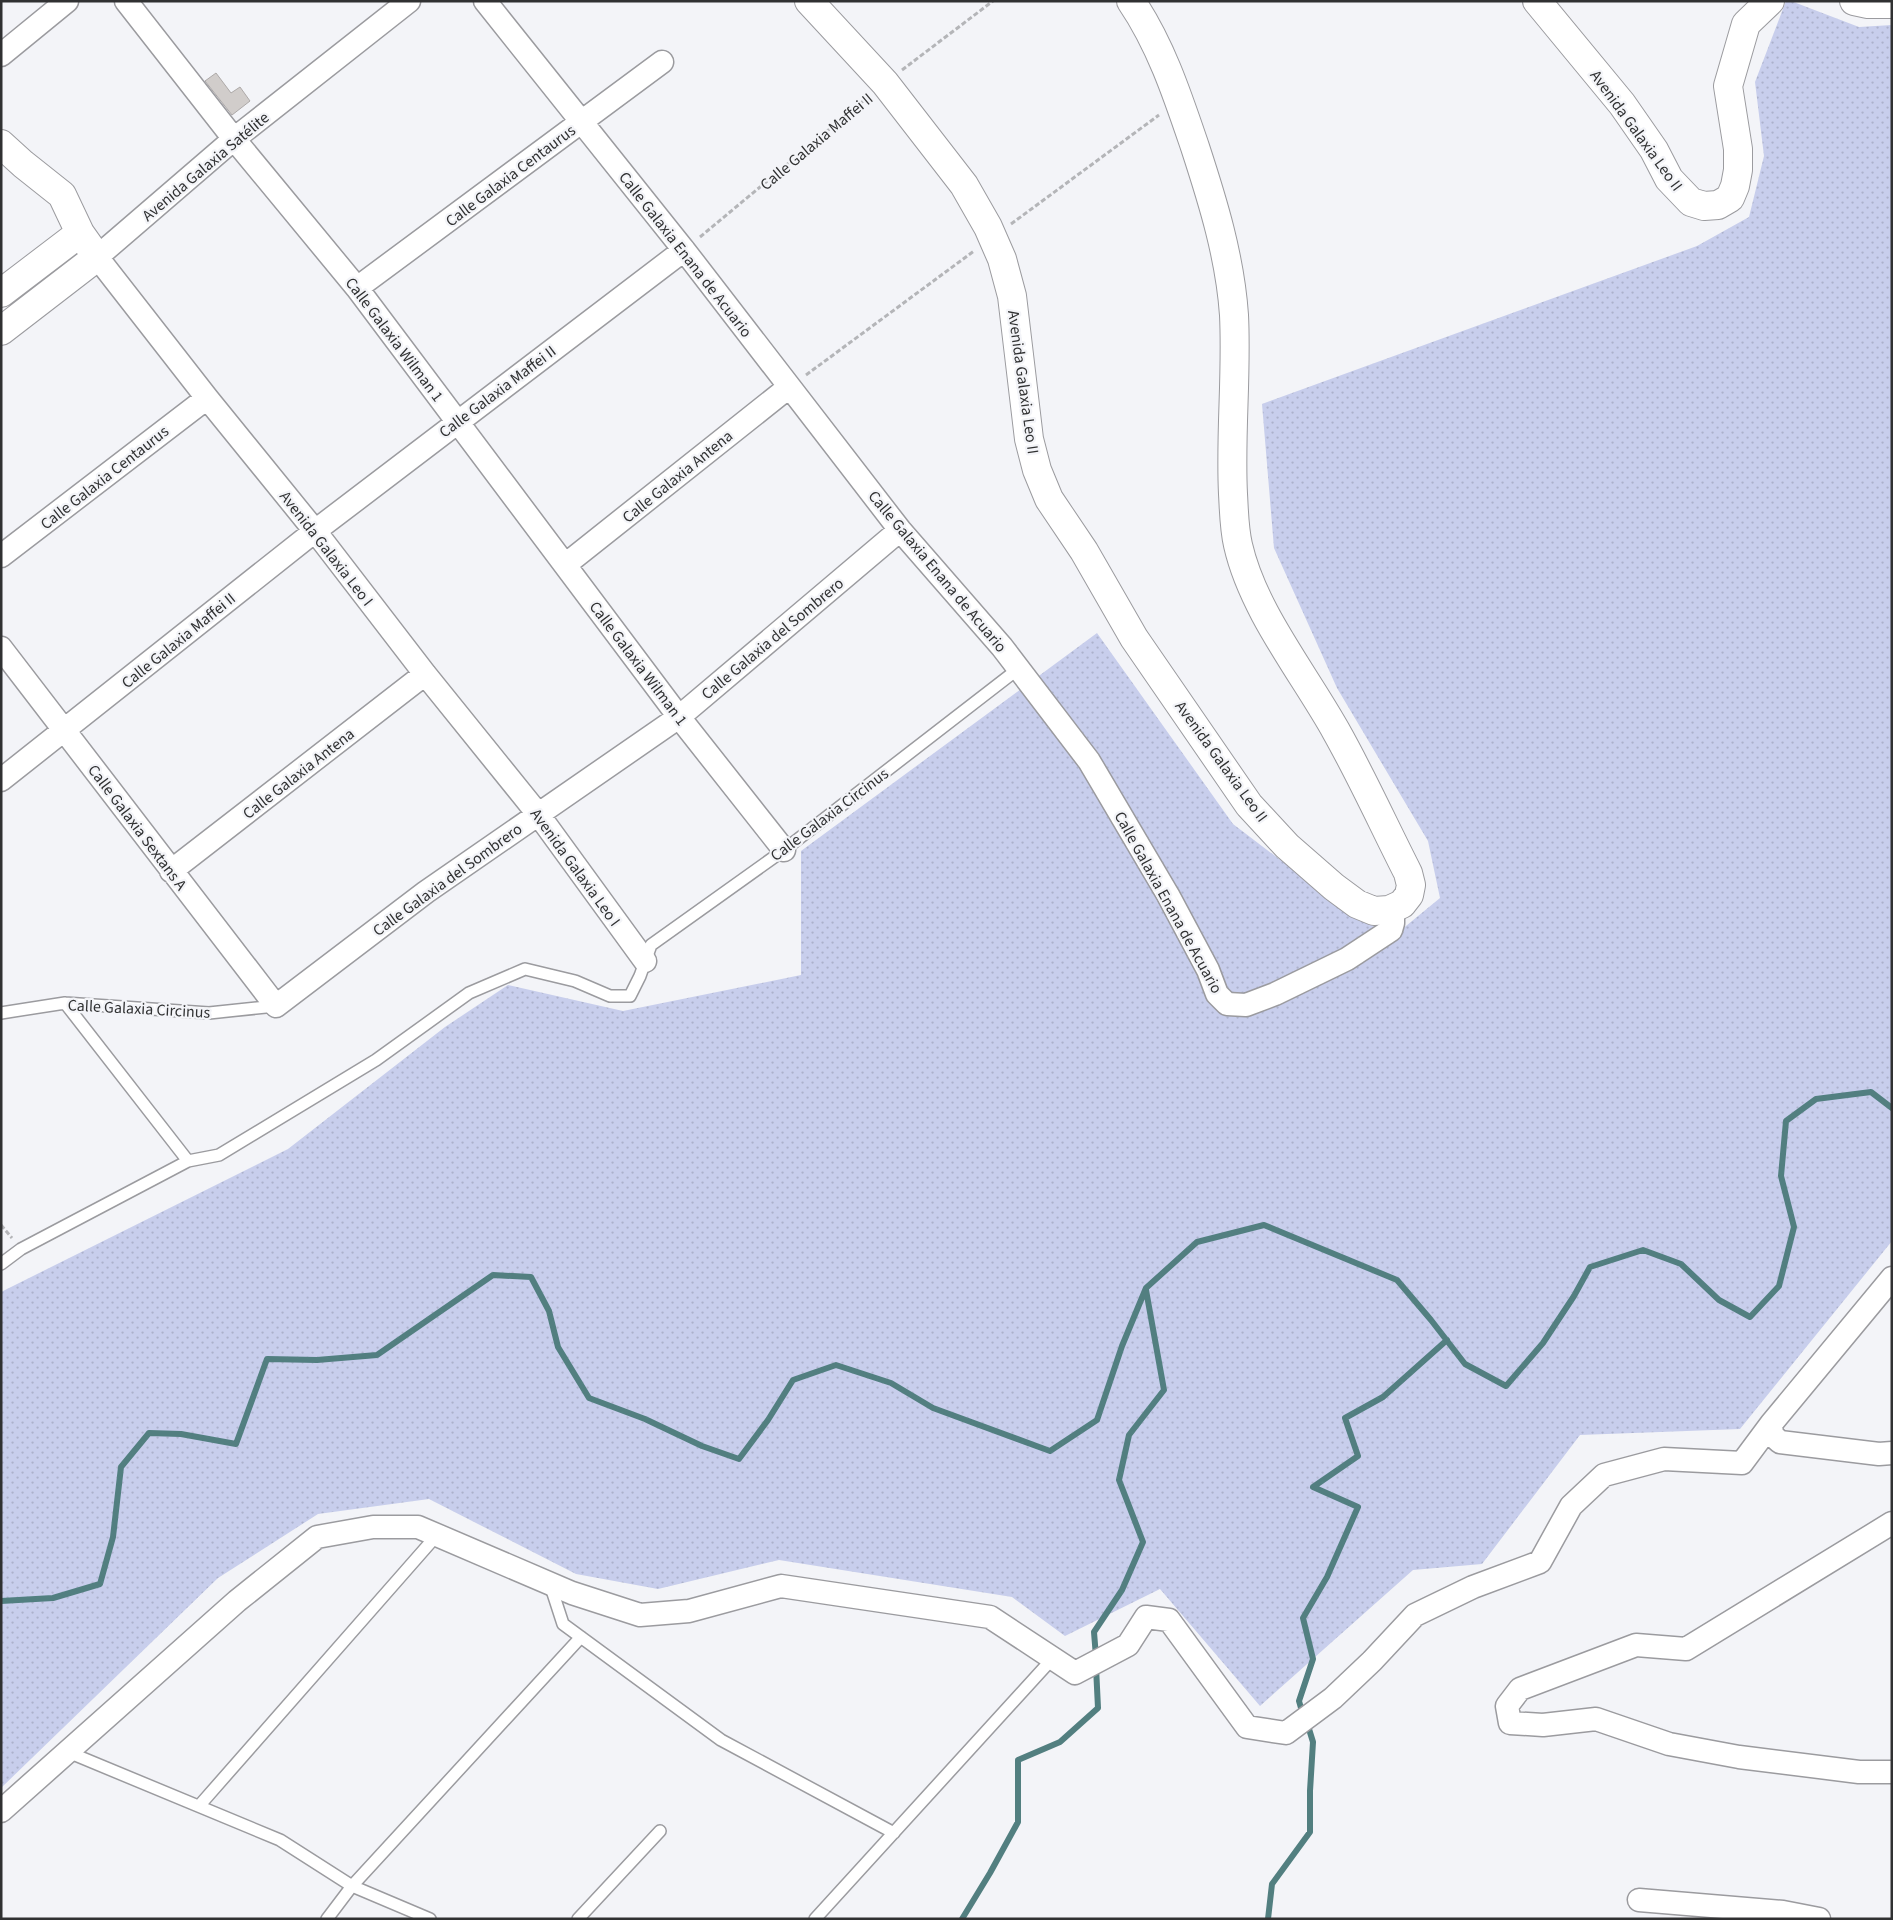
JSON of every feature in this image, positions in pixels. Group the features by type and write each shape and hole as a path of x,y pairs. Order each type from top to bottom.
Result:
{"street":[{"path":"1,55 67,1"},
{"name":"Calle Galaxia Wilman 1","path":"126,1 234,139 357,288 679,716 784,850"},
{"name":"Avenida Galaxia Satélite","path":"1,331 97,257 234,139 409,1"},
{"name":"Calle Galaxia Enana de Acuario","path":"485,1 684,250 900,530 1018,668 1089,761 1168,895 1208,970 1217,994 1227,1004 1246,1005 1275,994 1346,959 1391,930 1393,908"},
{"name":"Avenida Galaxia Leo II","path":"809,1 885,84 964,185 992,238 1002,259 1012,296 1029,439 1037,470 1049,499 1084,551 1134,638 1249,804 1286,846 1357,904 1374,911 1393,908"},
{"path":"1131,1 1156,44 1176,95 1214,206 1228,260 1234,316 1231,458 1238,544 1248,576 1262,610 1336,732 1408,873 1411,885 1409,895 1402,904 1393,908"},
{"name":"Avenida Galaxia Leo II","path":"1537,1 1622,104 1654,150 1674,185 1691,202 1704,206 1718,205 1730,198 1735,186 1738,170 1738,149 1728,86 1746,24 1770,1"},
{"path":"1854,1 1868,4 1892,4"},
{"name":"Calle Galaxia Centaurus","path":"357,288 662,62"},
{"name":"Avenida Galaxia Leo I","path":"1,144 62,195 80,233 97,257 206,398 315,530 425,674 538,814 645,961"},
{"path":"1,293 80,233"},
{"name":"Calle Galaxia Maffei II","path":"1,780 65,731 315,530 684,250"},
{"name":"Calle Galaxia Antena","path":"565,565 789,387"},
{"name":"Calle Galaxia Centaurus","path":"1,556 206,398"},
{"name":"Calle Galaxia del Sombrero","path":"276,1006 426,892 679,716 900,530"},
{"name":"Calle Galaxia Sextans A","path":"1,648 276,1006"},
{"name":"Calle Galaxia Antena","path":"171,871 425,674"},
{"path":"1,1811 237,1601 317,1537 373,1527 418,1527 572,1593 640,1615 689,1611 781,1586 990,1617 1075,1672 1128,1645 1146,1617 1169,1620 1247,1727 1286,1733 1333,1698 1372,1661 1415,1615 1473,1588 1540,1562 1571,1506 1604,1475 1664,1459 1742,1463 1771,1424 1892,1278"},
{"path":"1771,1424 1772,1435 1780,1442 1879,1454 1892,1452"},
{"path":"1892,1524 1686,1649 1636,1645 1520,1689 1507,1706 1510,1723 1543,1724 1596,1719 1669,1744 1739,1757 1859,1772 1892,1772"},
{"path":"1639,1900 1783,1912 1819,1919"}],"lane":[{"name":"Calle Galaxia Circinus","path":"188,1161 219,1155 376,1060 468,993 525,969 575,981 610,996 630,996 651,945 784,850 1018,668"},
{"name":"Calle Galaxia Circinus","path":"1,1013 65,1003 209,1013 276,1006"},
{"path":"1,1264 21,1249 188,1161 65,1003"},
{"path":"199,1806 437,1535"},
{"path":"550,1584 563,1624 721,1740 894,1833"},
{"path":"327,1919 352,1886 581,1638"},
{"path":"815,1919 1054,1658"},
{"path":"68,1752 280,1840 352,1886 430,1919"},
{"path":"578,1919 660,1831"}],"path":[{"name":"Calle Galaxia Maffei II","path":"684,250 885,84 993,1"}],"shaded area":[{"path":"1786,1 1791,1 1859,27 1892,25 1892,1241 1740,1429 1580,1435 1482,1564 1413,1570 1260,1706 1160,1589 1065,1636 1012,1597 779,1560 658,1589 576,1574 429,1499 318,1514 218,1578 1,1788 1,1292 288,1149 445,1027 508,985 623,1011 801,975 801,851 1097,633 1233,824 1358,919 1395,935 1440,898 1428,841 1337,688 1274,548 1262,404 1697,246 1749,217 1764,156 1755,82"}],"building":[{"path":"216,73 231,93 240,87 250,101 232,115 205,81"}],"waterway":[{"path":"1,1601 53,1598 100,1584 113,1537 121,1467 149,1433 181,1434 236,1444 267,1359 317,1360 377,1355 493,1275 531,1277 549,1311 558,1347 589,1398 645,1419 702,1446 739,1459 768,1420 793,1380 836,1365 891,1383 933,1408 1050,1451 1097,1420 1122,1346 1146,1288 1197,1242 1264,1225 1397,1280 1465,1364 1506,1386 1543,1343 1574,1296 1590,1267 1643,1250 1681,1264 1719,1300 1750,1317 1779,1286 1794,1227 1781,1176 1786,1121 1816,1099 1871,1092 1892,1108"},
{"path":"1096,1657 1094,1632 1122,1590 1143,1542 1119,1480 1129,1435 1164,1390 1146,1290"},
{"path":"1301,1708 1299,1701 1313,1659 1303,1618 1327,1577 1358,1507 1313,1487 1358,1456 1345,1418 1383,1397 1447,1340"},
{"path":"962,1919 1018,1822 1018,1760 1060,1742 1098,1708 1096,1667"},
{"path":"1268,1919 1272,1884 1310,1832 1313,1742 1309,1729"}]}
